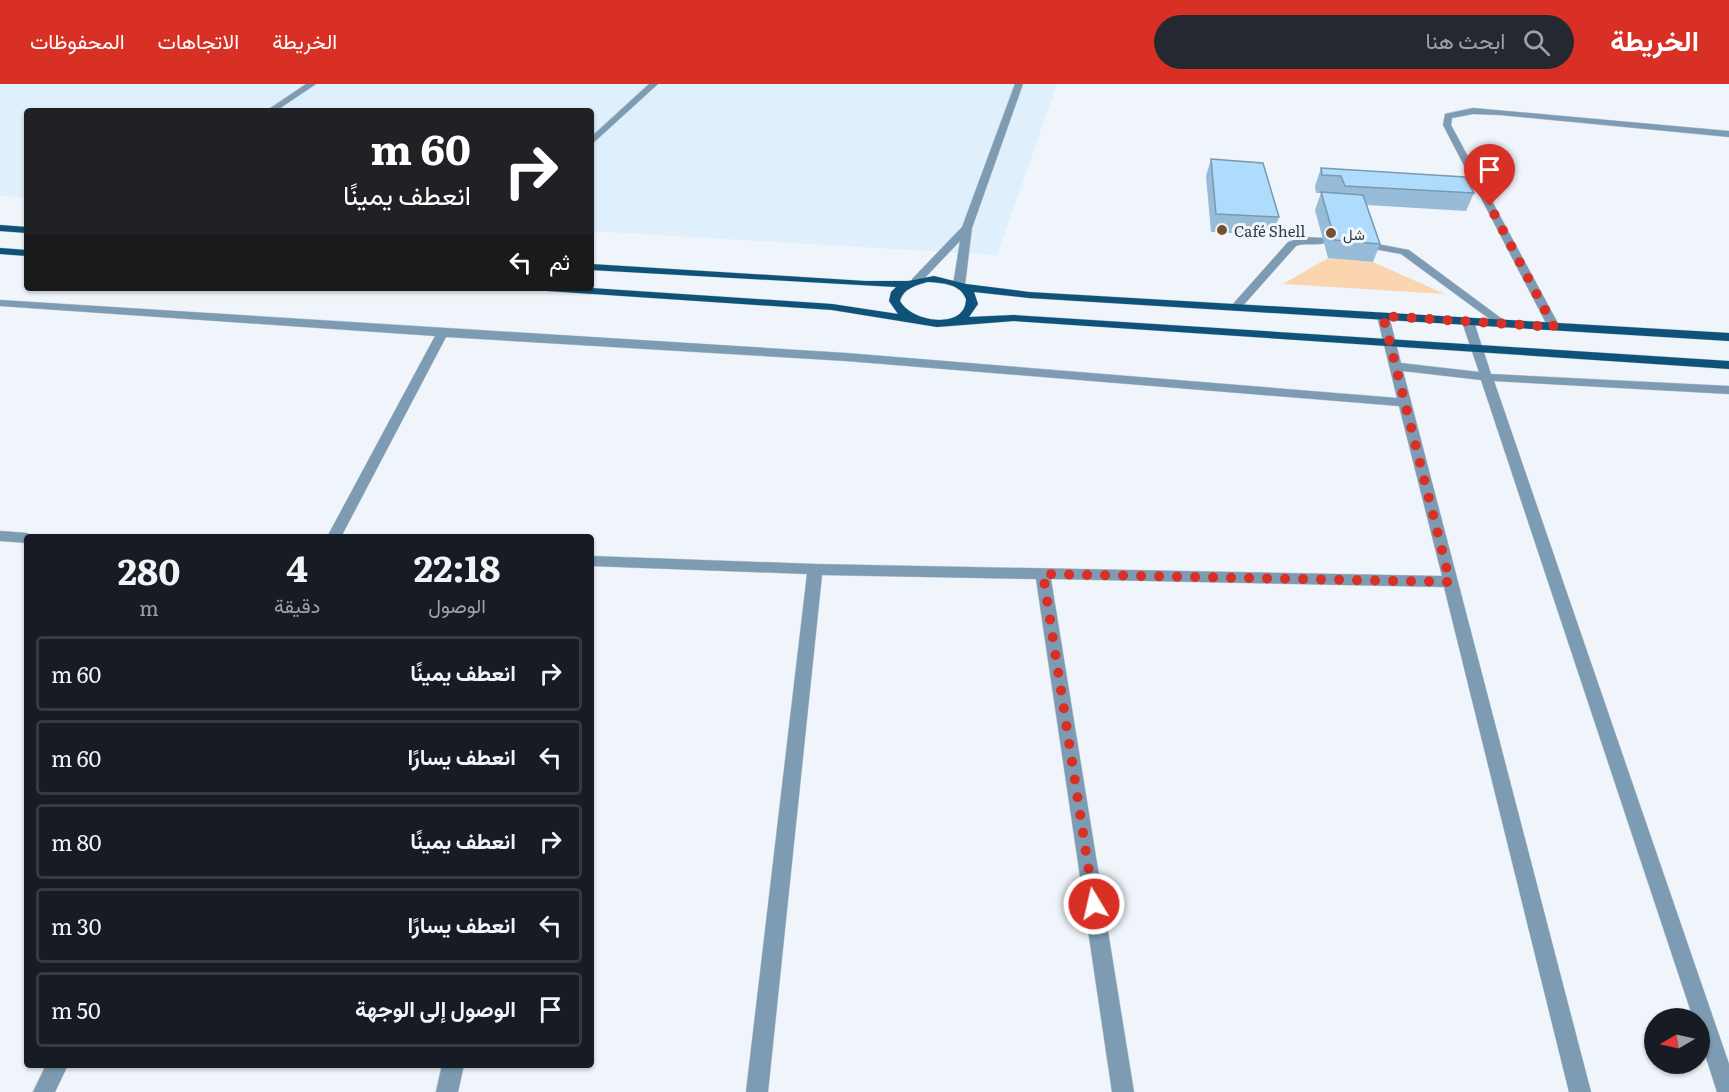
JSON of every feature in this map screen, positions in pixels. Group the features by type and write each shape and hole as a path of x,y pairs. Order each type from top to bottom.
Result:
{"main road":[{"path":"0,228 24,230"},
{"path":"0,251 24,253"},
{"path":"594,267 865,284 911,283 938,279 961,286 1029,295 1729,337"},
{"path":"911,283 895,295 894,302 897,309 914,320"},
{"path":"952,322 962,318 974,306 970,293 961,286"},
{"path":"592,291 842,308 940,324 1014,318 1729,365"}],"street":[{"path":"275,108 312,84"},
{"path":"594,139 654,84"},
{"path":"961,286 967,228 1019,84"},
{"path":"1554,327 1447,125 1449,116 1473,111 1500,112 1729,134"},
{"path":"911,283 967,228"},
{"path":"1236,308 1292,244 1303,240 1324,241"},
{"path":"1367,245 1405,252 1503,324"},
{"path":"0,303 846,357 1404,402"},
{"path":"1383,316 1580,1092"},
{"path":"1468,322 1728,1092"},
{"path":"336,534 442,333"},
{"path":"1395,366 1487,376 1729,390"},
{"path":"3,540 24,538"},
{"path":"594,561 815,569 1450,582"},
{"path":"757,1092 815,569"},
{"path":"1043,574 1123,1092"},
{"path":"44,1092 56,1068"},
{"path":"447,1092 452,1068"}],"shaded area":[{"path":"0,84 1057,84 997,255 594,231 594,108 24,108 24,197 0,196"},
{"path":"1328,258 1373,262 1445,294 1283,284"}],"building":[{"path":"1211,159 1263,163 1279,217 1216,214"},
{"path":"1321,168 1465,177 1474,193 1345,186 1341,176 1322,175"},
{"path":"1321,192 1363,195 1380,244 1335,240"}],"place":[{"name":"Café Shell","path":"1222,230"},
{"name":"شل","path":"1331,233"}],"route":[{"path":"1094,904 1043,574 1450,582 1383,316 1554,327 1490,206"}]}
